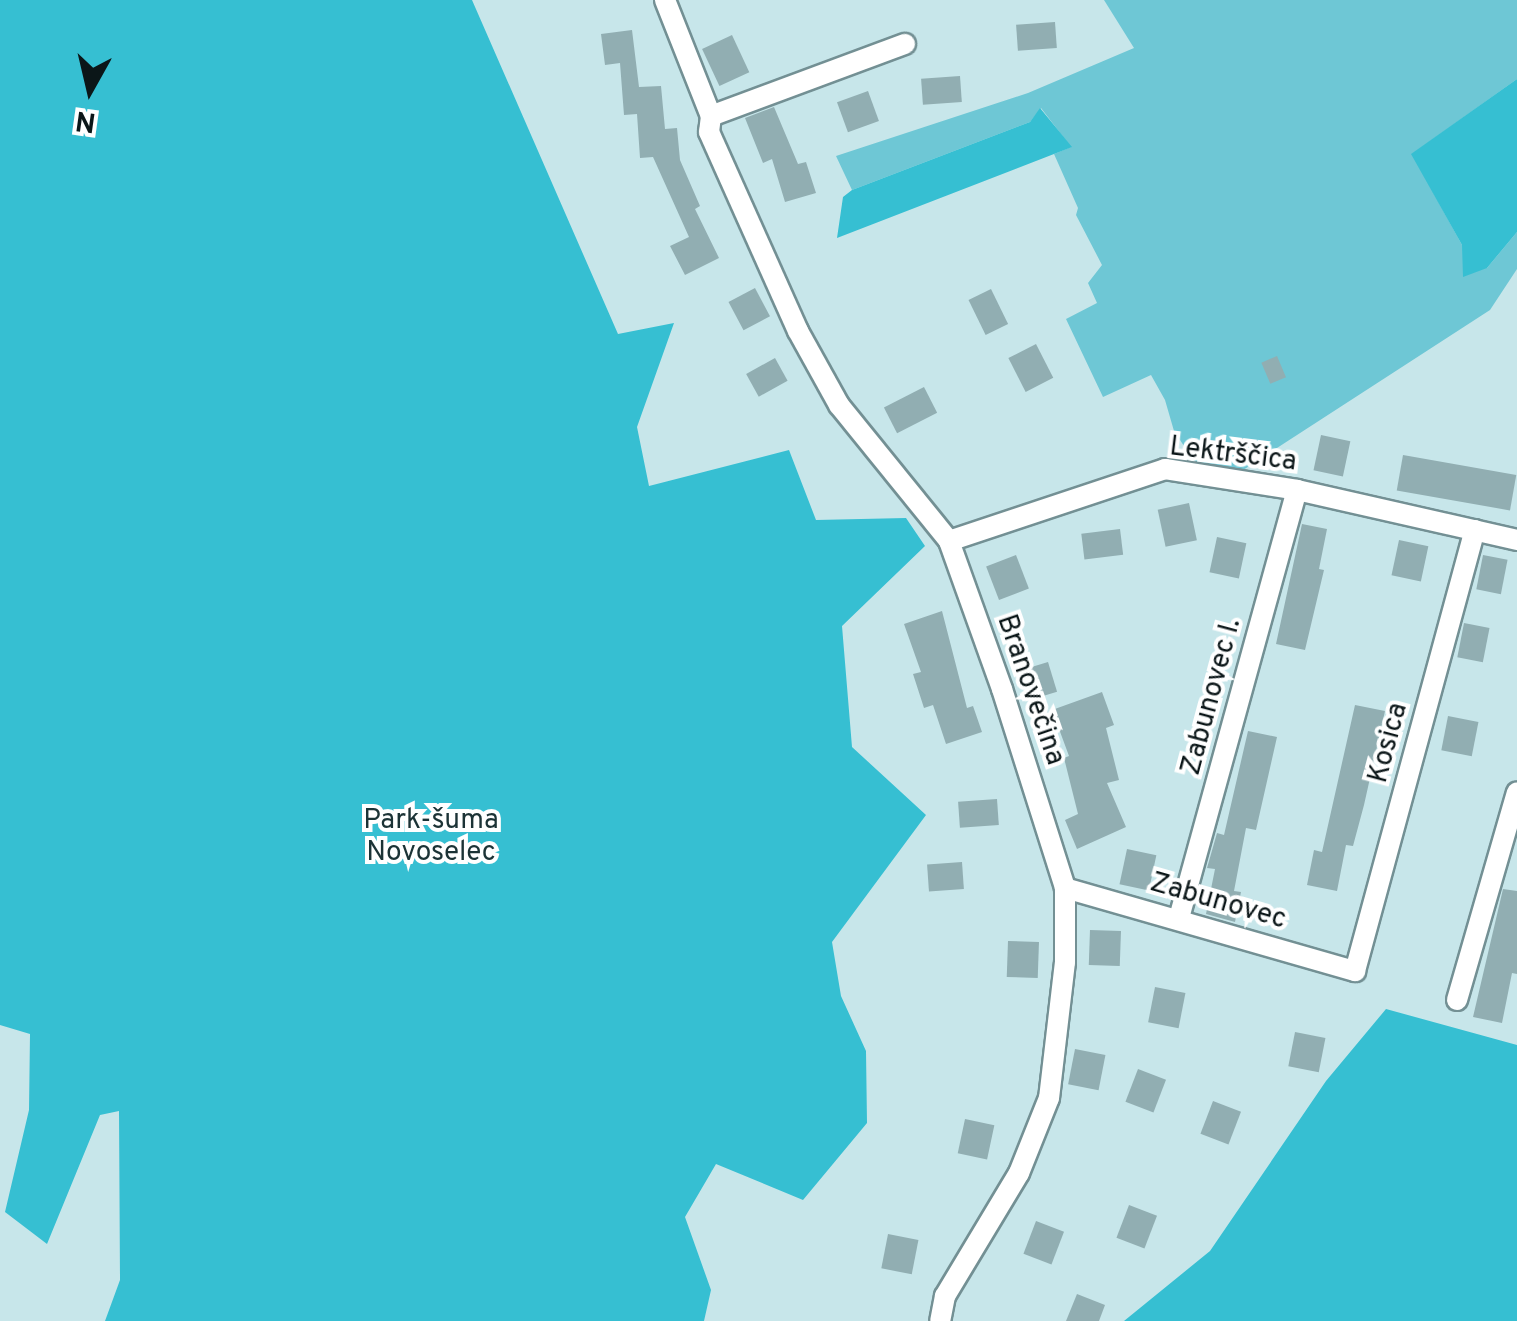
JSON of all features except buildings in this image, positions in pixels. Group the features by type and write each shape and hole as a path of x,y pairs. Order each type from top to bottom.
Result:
{"street":[{"name":"Branovečina","path":"664,0 711,116 709,132 814,360 839,404 949,541 1002,688 1065,888 1064,962 1050,1098 1020,1172 945,1296 940,1321"},
{"path":"711,116 905,44"},
{"name":"Lektrščica","path":"949,541 1165,470 1297,490 1517,540"},
{"name":"Zabunovec I.","path":"1179,918 1297,490"},
{"name":"Kosica","path":"1356,970 1476,530"},
{"path":"1457,1000 1517,792"},
{"name":"Zabunovec","path":"1065,888 1356,970"}],"shaded area":[{"path":"1104,0 1517,0 1517,79 1412,154 1462,245 1487,268 1517,232 1517,269 1490,310 1240,472 1196,464 1174,431 1165,400 1151,375 1103,397 1066,319 1097,303 1088,283 1102,265 1076,215 1078,208 1054,154 1071,147 1041,108 1030,122 852,190 836,156 1028,93 1134,48"}],"green space":[{"name":"Park-šuma Novoselec","path":"0,0 472,0 618,334 674,323 637,427 649,486 789,450 816,520 906,518 925,546 842,626 852,747 926,815 832,942 841,996 866,1051 867,1123 803,1200 716,1164 685,1217 711,1290 704,1321 105,1321 120,1280 119,1111 100,1115 47,1244 5,1212 29,1110 30,1034 0,1025"},
{"path":"1517,79 1517,232 1487,268 1463,277 1462,245 1411,154"},
{"path":"1040,108 1072,147 837,238 843,197 852,190 1030,122"},
{"path":"1386,1009 1517,1045 1517,1321 1124,1321 1210,1251 1326,1081"}]}
